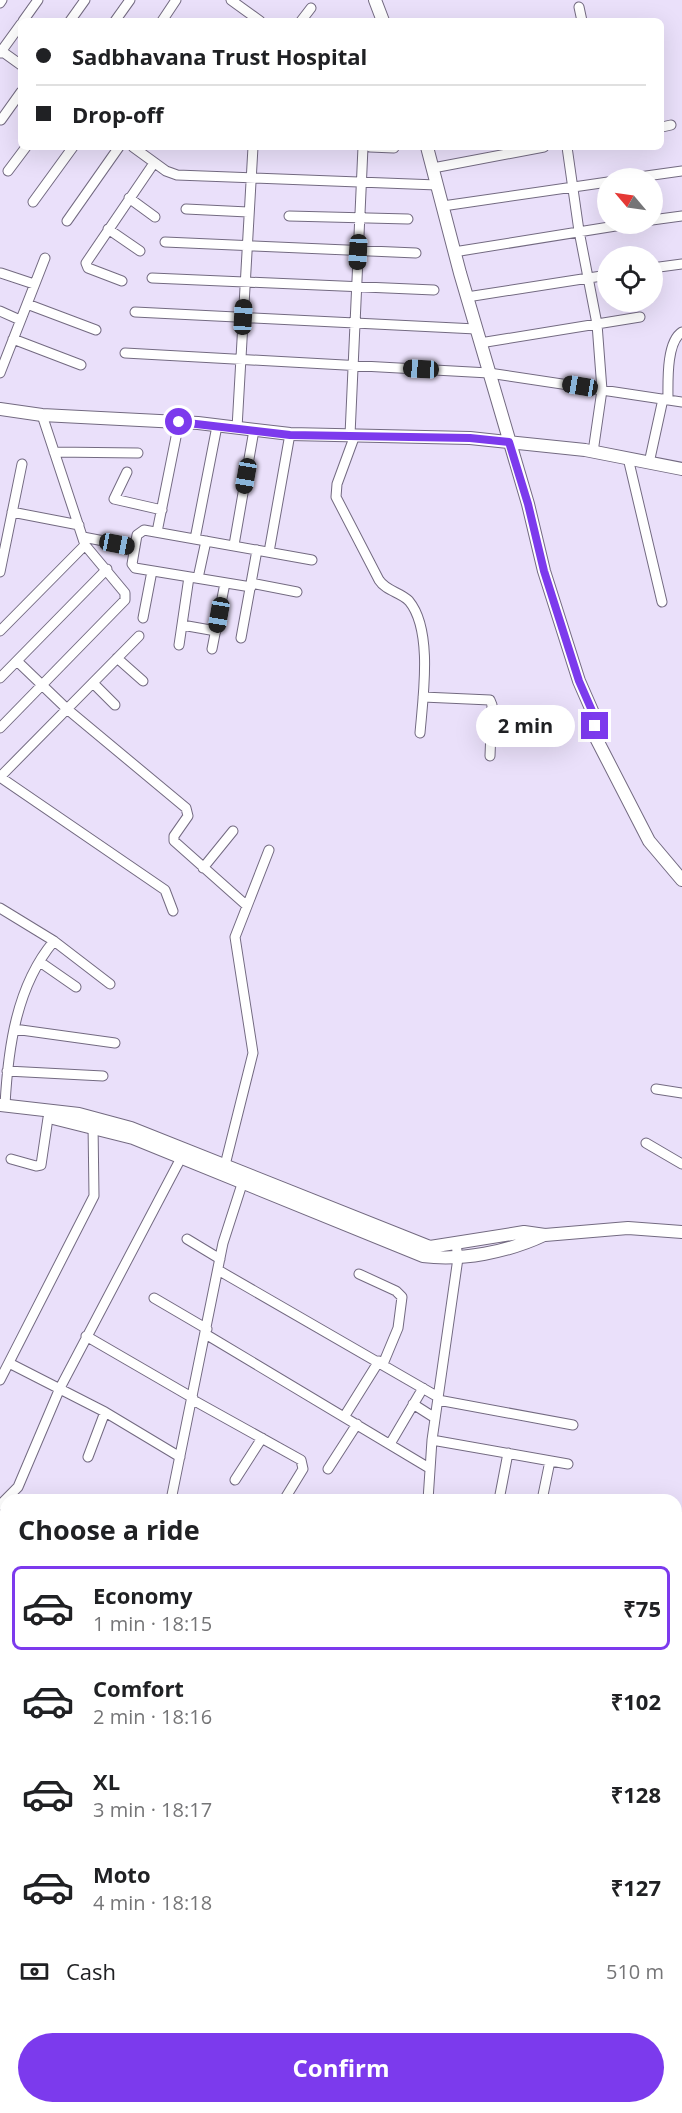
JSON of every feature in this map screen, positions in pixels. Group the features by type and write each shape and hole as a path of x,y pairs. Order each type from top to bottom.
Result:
{"street":[{"path":"25,18 38,0"},
{"path":"72,18 85,0"},
{"path":"117,18 130,0"},
{"path":"164,18 176,0"},
{"path":"231,0 254,18"},
{"path":"375,0 382,18"},
{"path":"579,7 581,18"},
{"path":"303,18 311,8"},
{"path":"18,28 1,51 18,63"},
{"path":"1,120 18,96"},
{"path":"8,171 24,150"},
{"path":"33,202 71,150"},
{"path":"67,221 117,150"},
{"path":"137,150 154,163 177,175 437,185"},
{"path":"237,428 253,150"},
{"path":"363,150 352,435 337,484 338,502 379,580 385,588 408,601 420,622 423,636 423,697 420,733"},
{"path":"428,150 466,297 528,504 544,571 579,681 593,713 596,738 649,841 682,880"},
{"path":"433,168 528,150"},
{"path":"567,150 579,231 597,324 602,390 593,452"},
{"path":"122,281 86,266 86,260 154,163"},
{"path":"663,174 682,171"},
{"path":"443,206 597,184"},
{"path":"129,198 155,217"},
{"path":"186,209 248,212"},
{"path":"289,216 408,219"},
{"path":"663,219 682,216"},
{"path":"454,252 597,228"},
{"path":"108,229 140,251"},
{"path":"165,243 416,254"},
{"path":"0,373 4,350 13,339 45,258"},
{"path":"663,267 682,264"},
{"path":"1,273 34,284"},
{"path":"466,297 597,277"},
{"path":"152,278 434,290"},
{"path":"27,304 96,330"},
{"path":"0,311 20,320"},
{"path":"135,312 476,329"},
{"path":"480,343 640,317"},
{"path":"649,463 665,399 669,362 675,341 682,332"},
{"path":"13,339 81,365"},
{"path":"125,353 489,373 682,402"},
{"path":"0,409 42,415 179,422 290,435 352,435 509,442 593,452 682,469"},
{"path":"0,728 125,600 125,593 84,541 42,415"},
{"path":"157,532 179,422"},
{"path":"195,539 217,426"},
{"path":"234,545 254,430"},
{"path":"269,552 290,435"},
{"path":"54,452 138,453"},
{"path":"628,458 662,602"},
{"path":"0,572 22,464"},
{"path":"127,471 114,499 162,510"},
{"path":"12,512 78,525"},
{"path":"297,592 225,583 133,567 136,535 141,530 157,532 312,560"},
{"path":"84,541 135,547"},
{"path":"0,631 84,541"},
{"path":"179,645 194,578 206,541"},
{"path":"241,638 257,550"},
{"path":"0,678 107,569"},
{"path":"143,618 152,571"},
{"path":"213,649 225,583"},
{"path":"182,625 216,631"},
{"path":"139,636 0,777 165,890 173,911"},
{"path":"117,658 143,681"},
{"path":"17,661 67,709 186,808 188,816 174,836 174,841 246,905"},
{"path":"93,683 115,705"},
{"path":"423,697 490,699 492,705 490,756"},
{"path":"203,868 233,831"},
{"path":"225,1165 253,1053 234,944 236,930 269,850"},
{"path":"0,908 54,941 110,984"},
{"path":"6,1108 5,1065 22,998 40,962 54,941"},
{"path":"40,962 76,987"},
{"path":"14,1029 115,1043"},
{"path":"5,1065 103,1076"},
{"path":"656,1089 682,1093"},
{"path":"6,1108 48,1118 94,1122 181,1158 435,1247 524,1232 545,1234 628,1227 682,1232"},
{"path":"6,1108 131,1128 225,1165 244,1179 412,1253 432,1257 458,1258 522,1245 545,1234"},
{"path":"10,1159 36,1166 41,1165 48,1118"},
{"path":"0,1380 94,1196 94,1122"},
{"path":"646,1143 682,1164"},
{"path":"11,1494 18,1487 60,1388 86,1336 181,1158"},
{"path":"172,1494 220,1259 244,1179"},
{"path":"187,1239 220,1259"},
{"path":"428,1494 432,1440 458,1258 456,1244"},
{"path":"218,1270 381,1363 438,1399 573,1425"},
{"path":"344,1417 381,1363 398,1329 402,1297 396,1291 359,1274"},
{"path":"154,1298 429,1468"},
{"path":"86,1336 303,1463 303,1469 288,1494"},
{"path":"9,1363 105,1412 180,1457"},
{"path":"390,1444 423,1388"},
{"path":"414,1404 435,1418"},
{"path":"88,1457 105,1412"},
{"path":"328,1469 357,1424"},
{"path":"235,1480 262,1438"},
{"path":"432,1440 568,1464"},
{"path":"500,1494 508,1453"},
{"path":"543,1494 550,1461"}],"route":[{"path":"179,422 290,435 344,434 470,438 509,442 528,504 544,571 579,681 593,713 595,726"}]}
